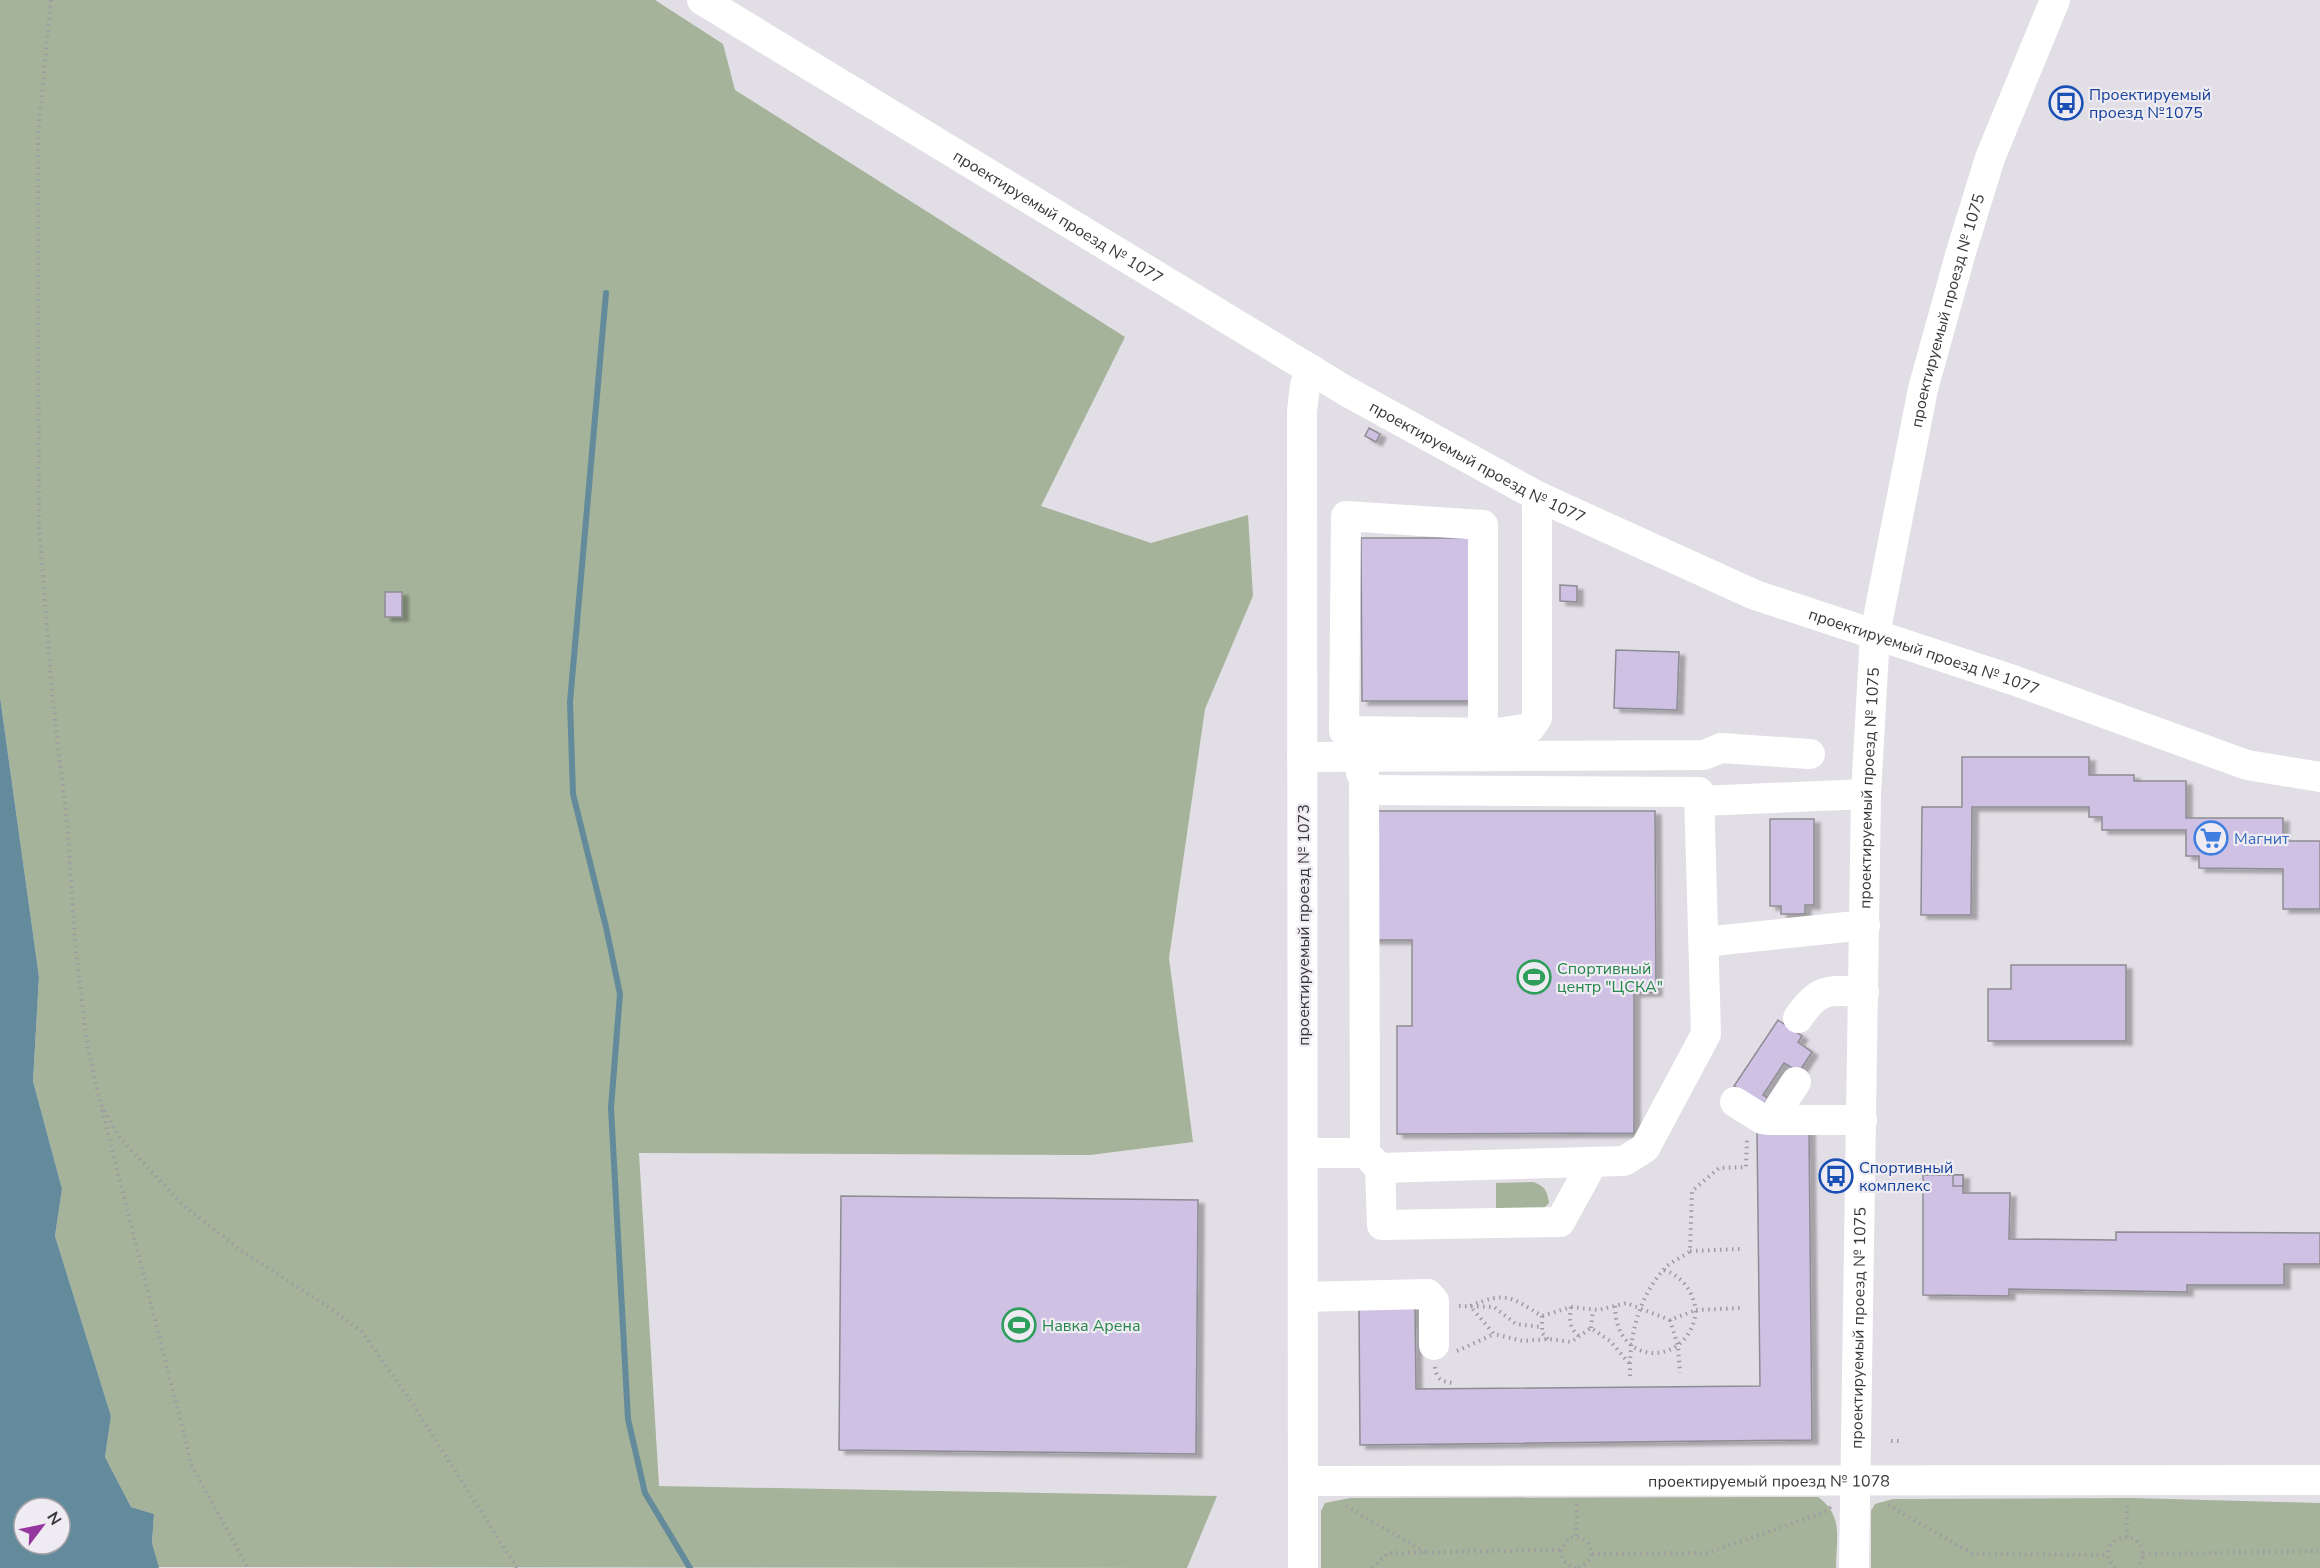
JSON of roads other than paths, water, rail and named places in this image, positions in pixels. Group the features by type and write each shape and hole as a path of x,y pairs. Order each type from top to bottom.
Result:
{"street":[{"name":"проектируемый проезд № 1077","path":"702,0 1312,370 1537,496 1755,595 2013,680 2247,765 2320,777"},
{"name":"проектируемый проезд № 1075","path":"1854,1568 1866,794 1875,634 1923,389 1961,252 1990,158 2055,0"},
{"name":"проектируемый проезд № 1073","path":"1304,1481 1302,412 1305,385 1312,370"},
{"path":"1483,733 1483,525 1346,516 1344,731 1483,733 1511,733 1530,728 1537,718 1537,496"},
{"path":"1303,765 1704,755 1721,748 1810,754"},
{"path":"1303,765 1364,773 1372,1160 1382,1225 1560,1222 1593,1162"},
{"path":"1303,1153 1372,1160 1624,1161 1645,1148 1706,1034 1699,792 1364,790"},
{"path":"1700,801 1866,794"},
{"path":"1704,942 1865,925"},
{"path":"1798,1018 1807,1004 1821,993 1830,990 1864,992"},
{"path":"1766,1120 1796,1082"},
{"path":"1736,1102 1766,1120 1862,1120"},
{"path":"1303,1297 1428,1294 1434,1301 1434,1354"},
{"name":"проектируемый проезд № 1078","path":"1304,1481 2320,1480"},
{"path":"1303,1568 1304,1481"}],"water":[{"path":"0,697 39,977 33,1081 62,1189 55,1236 111,1416 105,1457 131,1507 154,1514 152,1543 159,1568 0,1568"}],"waterway":[{"path":"606,293 570,702 573,794 620,994 611,1108 628,1419 645,1493 690,1568"}],"place":[{"name":"Проектируемый проезд №1075","path":"2066,103"},
{"name":"Магнит","path":"2211,838"},
{"name":"Спортивный центр \"ЦСКА\"","path":"1534,977"},
{"name":"Спортивный комплекс","path":"1836,1176"},
{"name":"Навка Арена","path":"1019,1325"}]}
